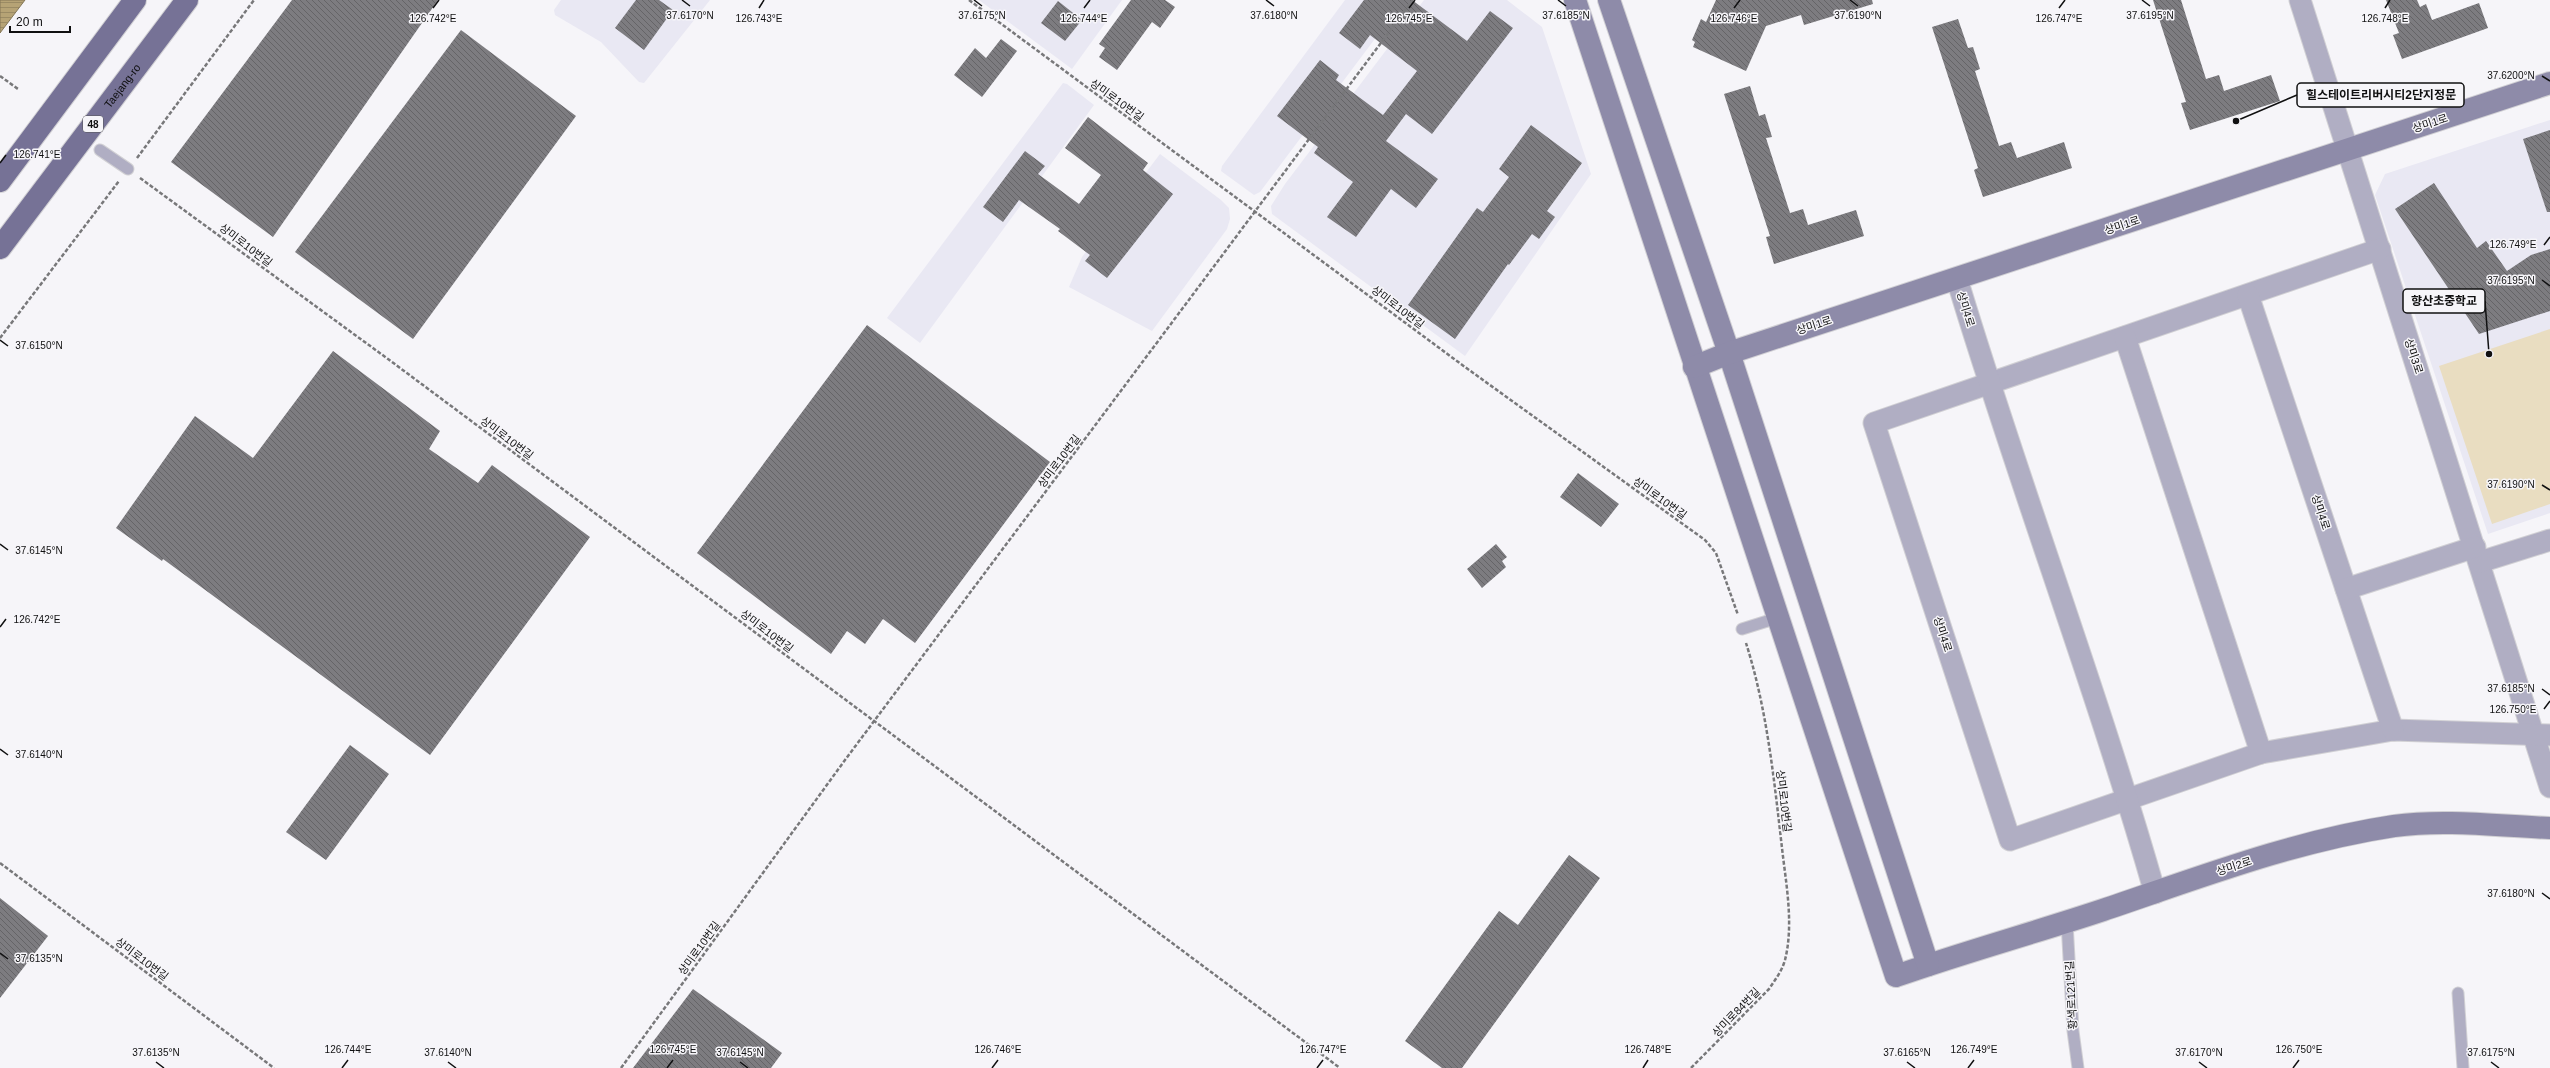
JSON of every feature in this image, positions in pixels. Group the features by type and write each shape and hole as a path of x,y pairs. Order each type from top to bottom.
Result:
{"main road":[{"path":"0,181 135,0"},
{"name":"Taejang-ro","path":"0,248 187,0"}],"street":[{"path":"1575,0 1777,618"},
{"path":"1609,0 1729,353 1928,965"},
{"name":"상미3로","path":"2300,0 2477,554 2542,735 2550,788"},
{"name":"상미1로","path":"1694,367 1729,353 1957,280 2550,83"},
{"name":"상미4로","path":"2380,249 1874,423 2010,840 2261,753 2393,730 2542,735"},
{"name":"상미4로","path":"1957,280 1988,384 2129,800 2155,893"},
{"name":"상미4로","path":"2248,294 2393,730"},
{"path":"2125,337 2261,753"},
{"path":"2346,589 2477,554 2550,540"},
{"name":"상미2로","path":"1777,618 1896,976 2304,845 2395,826 2452,823 2550,828"}],"lane":[{"path":"100,150 128,169"},
{"path":"1742,629 1777,618"},
{"name":"황색로121번길","path":"2067,922 2073,1030 2078,1068"},
{"path":"2458,993 2463,1068"}],"path":[{"name":"상미로10번길","path":"969,0 1465,367 1711,545 1742,629 1758,681 1775,790 1788,900 1788,941 1785,961"},
{"name":"상미로10번길","path":"621,1068 874,722 1413,0"},
{"path":"0,76 18,89"},
{"name":"상미로10번길","path":"128,169 388,359 874,722"},
{"path":"874,722 1340,1068"},
{"name":"상미로10번길","path":"0,863 274,1068"},
{"name":"상미로84번길","path":"1691,1068 1769,989 1785,961"}],"shaded area":[{"path":"0,0 25,0 0,33"},
{"path":"561,0 710,0 644,83 639,82 601,42 555,15 554,10"},
{"path":"979,0 1122,0 1072,69"},
{"path":"1345,0 1404,0 1260,192 1254,195 1221,171 1222,166"},
{"path":"1424,0 1507,0 1542,27 1591,174 1465,356 1272,214 1271,206 1285,184"},
{"path":"1063,83 1067,84 1094,105 920,343 887,318"},
{"path":"2550,120 2550,513 2488,534 2375,195 2385,174"},
{"path":"1160,154 1221,200 1229,208 1230,219 1227,229 1152,331 1069,287 1082,257"},
{"path":"2550,329 2550,504 2492,524 2439,366"}],"building":[{"path":"292,0 438,0 273,237 171,162"},
{"path":"636,0 659,0 673,10 644,50 615,28"},
{"path":"1131,0 1165,0 1175,7 1160,28 1152,22 1117,70 1099,57 1105,48 1099,44"},
{"path":"1364,0 1412,0 1467,41 1490,11 1513,28 1432,134 1406,114 1386,141 1438,179 1416,208 1391,189 1356,237 1327,217 1353,182 1314,153 1318,147 1277,116 1320,60 1339,75 1336,80 1383,115 1417,71 1370,35 1360,49 1339,33"},
{"path":"1716,0 1872,0 1873,4 1804,25 1801,15 1766,26 1746,71 1693,47 1695,42 1692,40 1701,19 1706,22"},
{"path":"2153,0 2181,0 2206,79 2219,75 2224,91 2271,75 2280,101 2190,130 2181,103 2186,102"},
{"path":"2386,0 2417,0 2420,7 2426,4 2432,20 2479,3 2488,28 2402,59 2393,35 2399,33"},
{"path":"1058,1 1082,20 1065,41 1041,23"},
{"path":"1958,19 1968,48 1973,47 1980,69 1975,71 1999,146 2011,142 2017,158 2064,142 2072,168 1983,197 1974,170 1978,168 1932,27"},
{"path":"461,30 576,116 413,339 295,252"},
{"path":"1001,39 1017,51 982,97 954,75 975,48 986,58"},
{"path":"1750,86 1759,116 1765,114 1772,137 1766,138 1790,213 1803,209 1808,225 1856,210 1864,236 1774,264 1766,237 1770,236 1724,94"},
{"path":"1088,117 1148,163 1143,170 1173,194 1107,278 1085,261 1090,255 1058,231 1060,229 1019,200 1003,222 983,207 1025,151 1045,166 1038,174 1079,204 1101,175 1065,148"},
{"path":"1531,125 1582,163 1547,211 1555,217 1539,239 1532,234 1509,265 1508,264 1455,339 1408,305 1477,208 1483,212 1509,177 1499,169"},
{"path":"2550,130 2550,212 2547,212 2523,139"},
{"path":"2434,183 2477,248 2486,241 2507,271 2531,255 2550,249 2550,311 2479,334 2395,209"},
{"path":"867,325 1050,462 915,643 883,619 865,644 847,631 831,654 697,553"},
{"path":"333,351 440,431 429,449 478,483 492,465 590,537 430,755 163,559 162,561 116,528 195,416 253,458"},
{"path":"1578,473 1619,504 1601,527 1560,497"},
{"path":"1496,544 1507,557 1502,561 1506,567 1482,588 1467,569"},
{"path":"350,745 389,774 326,860 286,832"},
{"path":"1569,855 1600,878 1462,1068 1442,1068 1405,1041 1499,911 1518,925"},
{"path":"0,898 48,936 0,998"},
{"path":"693,989 782,1053 771,1068 633,1068"}],"place":[{"name":"힐스테이트리버시티2단지정문","path":"2236,121"},
{"name":"향산초중학교","path":"2489,354"}]}
